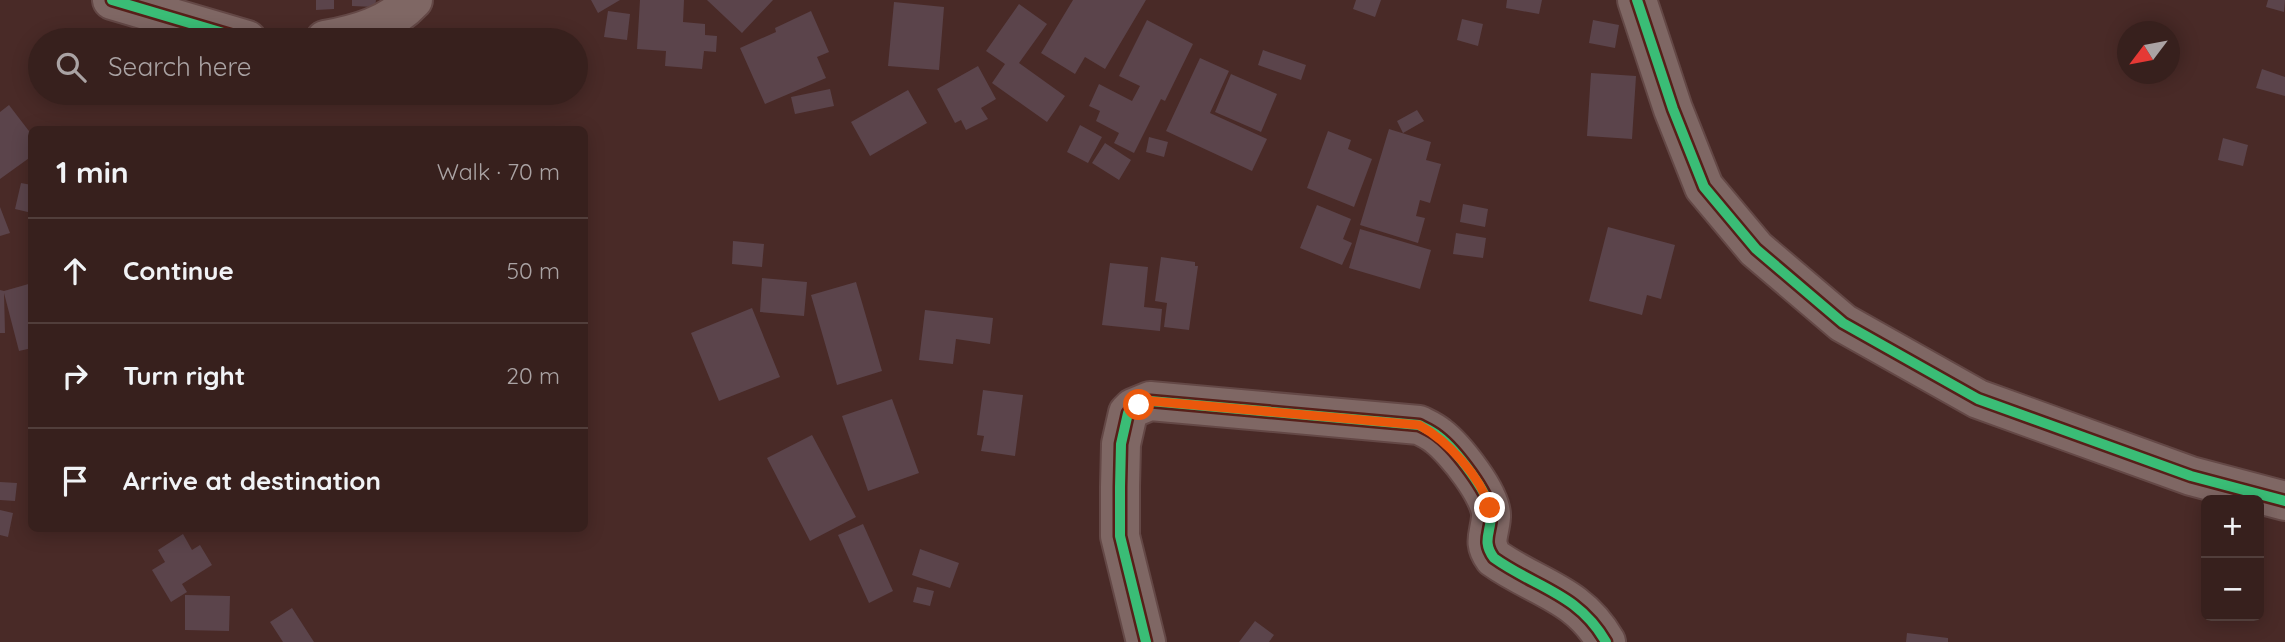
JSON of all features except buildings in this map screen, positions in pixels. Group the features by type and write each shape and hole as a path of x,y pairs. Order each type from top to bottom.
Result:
{"street":[{"path":"112,0 206,28"},
{"path":"372,28 400,14 414,0"},
{"path":"1637,0 1673,109 1704,187 1756,248 1843,323 1978,399 2191,477 2285,501"},
{"path":"1146,642 1120,536 1120,487 1121,444 1128,413 1150,401 1419,425 1438,436 1454,451 1488,501 1491,516 1486,536 1488,550 1494,558 1576,605 1588,616 1606,642"}],"cycle path":[{"path":"112,0 206,28"},
{"path":"1637,0 1673,109 1704,187 1756,249 1843,323 1978,399 2191,476 2285,501"},
{"path":"1146,642 1120,536 1120,487 1121,444 1128,413 1150,401 1419,425 1445,442 1462,461 1486,497 1491,517 1488,547 1494,558 1583,612 1606,642"}],"route":[{"path":"1139,405 1150,401 1419,425 1438,436 1454,451 1490,508"}]}
